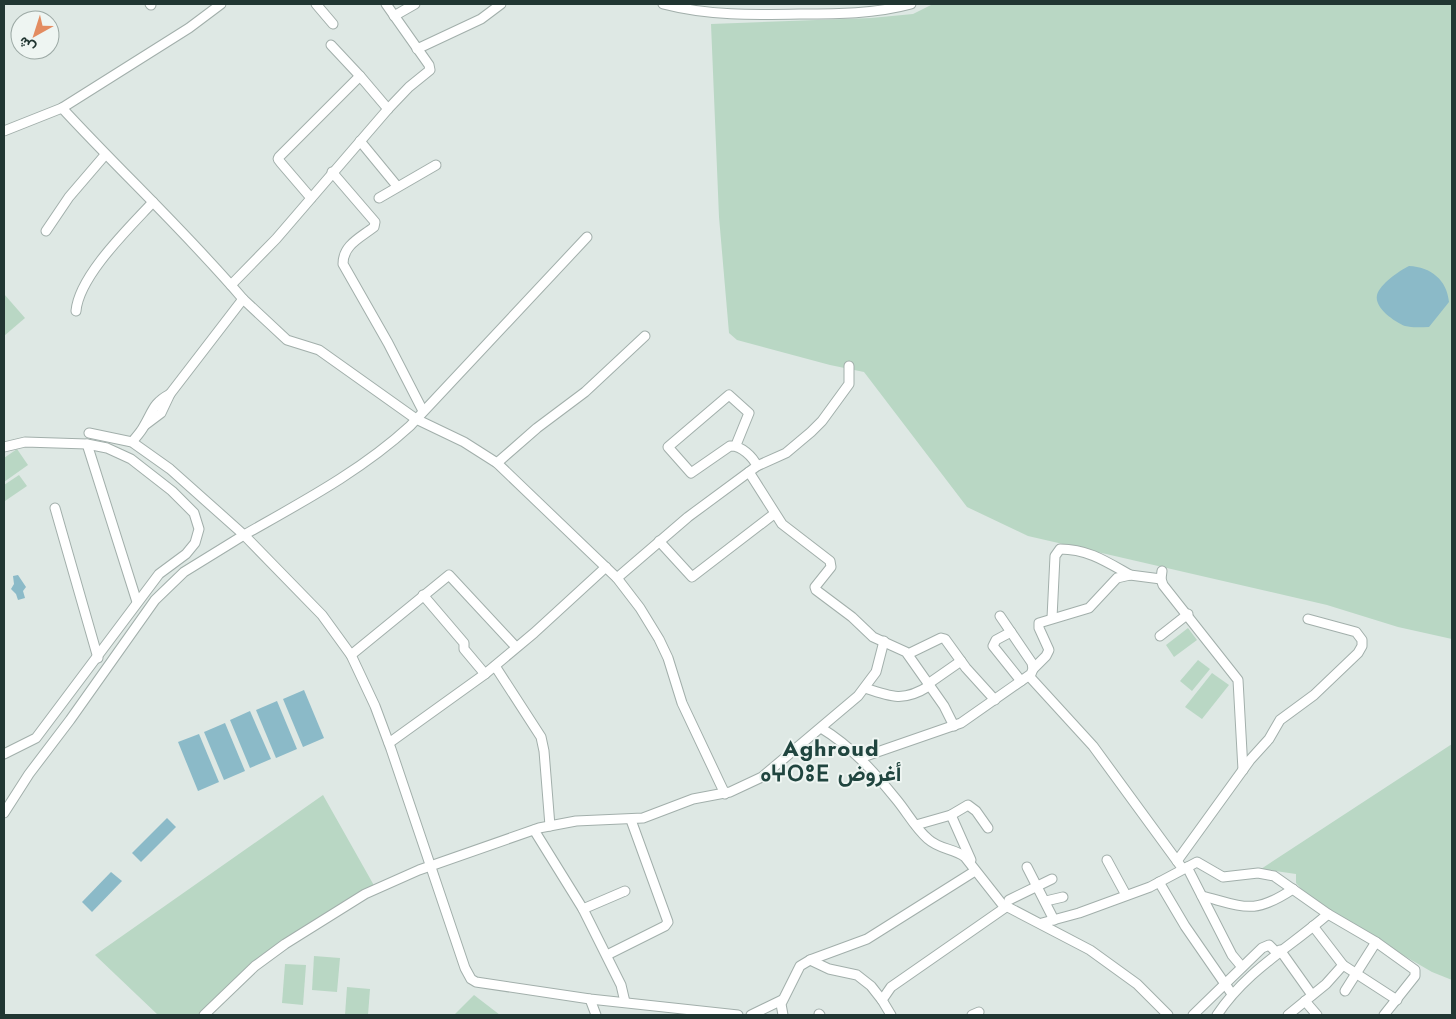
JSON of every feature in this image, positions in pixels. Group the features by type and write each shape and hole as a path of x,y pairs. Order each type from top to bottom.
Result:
{"street":[{"path":"4,131 62,108 218,7 228,4"},
{"path":"316,4 333,24"},
{"path":"231,285 312,198 332,172 388,109 409,87 430,70 429,65 386,4"},
{"path":"394,16 415,4"},
{"path":"417,49 481,19 501,4"},
{"path":"663,4 710,13 829,14 890,10 911,4"},
{"path":"710,13 714,4"},
{"path":"331,45 388,109"},
{"path":"312,198 278,159 360,76"},
{"path":"62,108 105,155 153,202 166,218 204,252 243,299 287,340 319,350 416,419 464,442 497,463 617,578 640,608 659,639 668,658 682,703 726,794"},
{"path":"360,141 397,186"},
{"path":"46,230 69,197 105,155"},
{"path":"379,198 436,165"},
{"path":"332,172 375,222 374,227 349,245 343,254 343,264 388,343 423,412"},
{"path":"76,311 80,290 96,267 153,202"},
{"path":"4,813 29,774 70,720 155,600 184,572 338,481 385,449 423,412 587,237"},
{"path":"132,442 145,425 152,408 162,398 170,394 243,299"},
{"path":"497,463 537,428 585,392 645,336"},
{"path":"617,578 659,541 749,472 757,466 786,453 819,425 849,384 849,366"},
{"path":"736,446 749,413 729,395 668,447 691,473 730,446 736,446 754,458 757,466"},
{"path":"89,433 132,442 170,469 244,535 322,616 351,655 375,706 389,743 465,968 471,978 476,982 590,999 738,1015"},
{"path":"4,447 25,442 87,444 107,448 132,459 172,491 194,513 199,529 196,543 186,554 159,574 136,602 98,658 36,738 20,748 4,754"},
{"path":"87,444 136,602"},
{"path":"749,472 774,514 791,533 826,556 831,564 815,587 816,590 852,617 873,637 900,648 908,654 944,706 954,726"},
{"path":"55,508 98,658"},
{"path":"659,541 692,577 774,514"},
{"path":"1052,618 1055,556 1060,549 1075,549 1091,553 1130,575"},
{"path":"389,743 495,666 606,567"},
{"path":"860,758 972,718 1028,675 1046,656 1049,650 1038,625 1052,618 1089,608 1112,582 1130,575 1162,575 1188,614 1238,680 1243,770"},
{"path":"351,655 446,576 452,576 516,647"},
{"path":"423,595 464,643 464,649 485,674"},
{"path":"1160,636 1188,614"},
{"path":"1000,616 1011,632 1028,675"},
{"path":"1177,861 1243,770 1269,739 1280,720 1314,695 1360,650 1362,640 1356,632 1308,618"},
{"path":"1011,632 996,640 993,646 1028,675 1093,746 1177,861 1185,868 1202,896 1232,955 1242,967"},
{"path":"908,654 941,638 944,639 995,700"},
{"path":"204,1015 254,966 318,922 365,894 432,867 534,830 603,819 631,820 643,818 693,799 726,794 762,778 865,688 876,672 884,641"},
{"path":"865,688 883,694 906,697 915,695 961,661"},
{"path":"495,666 541,737 544,751 550,826"},
{"path":"821,728 846,744 860,758 916,825 938,847 960,854 973,867 993,896 1106,961 1145,991 1168,1015"},
{"path":"916,825 951,814 968,805 976,811 988,828"},
{"path":"951,814 973,867"},
{"path":"607,955 665,926 668,922 631,820"},
{"path":"534,830 583,909 621,985 625,1002"},
{"path":"1107,860 1126,895"},
{"path":"1042,923 1079,913 1126,895 1159,882 1199,862 1223,877 1266,874 1274,876 1328,914 1376,942 1416,972 1384,1015"},
{"path":"783,1015 780,1006 782,1000 800,966 810,960 858,944 973,867"},
{"path":"1027,867 1054,920"},
{"path":"882,1000 891,987 900,980 1007,904 1037,886 1052,880"},
{"path":"1159,882 1185,926 1232,994"},
{"path":"1202,896 1242,906 1265,906 1293,889"},
{"path":"583,909 625,890"},
{"path":"1046,901 1063,897"},
{"path":"1217,1015 1232,994 1252,973 1328,914"},
{"path":"1313,926 1342,965 1397,1000"},
{"path":"1345,991 1376,942"},
{"path":"1193,1015 1266,946 1271,946 1278,952 1317,1015"},
{"path":"810,960 829,969 857,975 871,986 891,1015"},
{"path":"1288,1015 1326,984 1342,965"},
{"path":"590,999 596,1015"},
{"path":"752,1015 782,1000"}],"green space":[{"path":"933,4 1452,4 1452,639 1398,627 1327,605 1028,536 967,507 864,372 830,365 737,340 729,333 719,217 711,24 871,18 913,14"},
{"path":"4,294 25,318 4,336"},
{"path":"17,449 28,465 4,482 4,458"},
{"path":"19,475 27,486 5,501 4,485"},
{"path":"1188,628 1197,640 1174,657 1166,645"},
{"path":"1198,660 1210,669 1192,691 1180,681"},
{"path":"1212,673 1229,685 1202,719 1185,707"},
{"path":"1452,744 1452,980 1432,972 1337,917 1310,899 1296,883 1296,874 1261,869"},
{"path":"323,795 376,889 251,966 198,1015 158,1015 95,955"},
{"path":"314,956 340,958 337,992 312,990"},
{"path":"285,964 306,965 303,1005 282,1003"},
{"path":"347,987 370,989 368,1015 345,1015"},
{"path":"474,995 500,1015 454,1015"}],"water":[{"path":"1409,266 1431,272 1441,281 1448,294 1449,302 1429,327 1411,327 1401,324 1386,314 1377,300 1379,291 1386,282"},
{"path":"18,575 26,587 23,591 25,598 18,600 16,594 11,589 14,584 13,576"},
{"path":"304,690 324,738 303,747 283,699"},
{"path":"277,701 297,749 276,758 256,710"},
{"path":"250,711 271,759 250,768 230,720"},
{"path":"225,723 245,771 224,780 204,732"},
{"path":"199,734 219,782 198,791 178,742"},
{"path":"167,818 176,827 141,862 132,853"},
{"path":"111,872 122,881 92,912 82,902"}],"district":[{"name":"Aghroud ⴰⵖⵔⵓⴹ أغروض","path":"831,760"}]}
